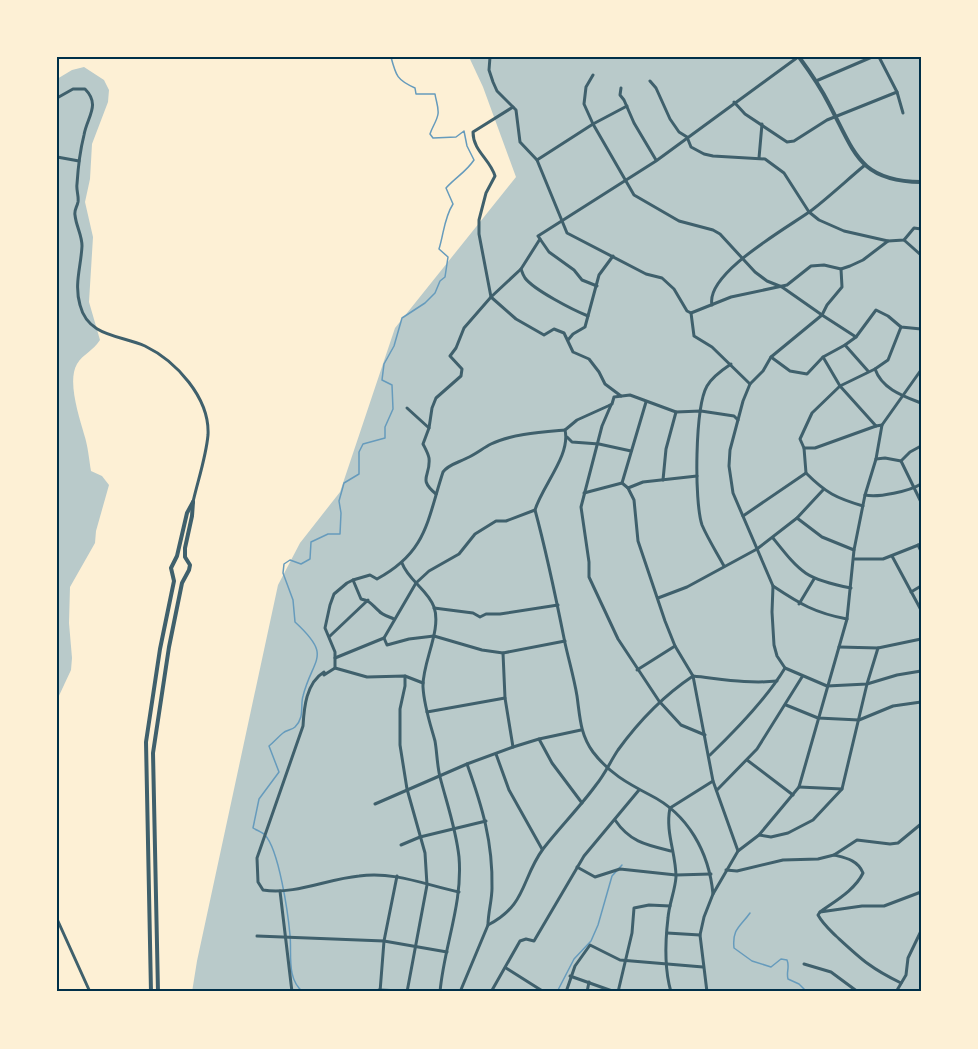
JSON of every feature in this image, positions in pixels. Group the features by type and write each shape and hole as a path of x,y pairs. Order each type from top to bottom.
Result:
{"street":[{"path":"490,57 489,70 493,82 497,91 516,110 520,142 537,160 567,233 646,274 662,278 674,289 687,311 691,313 694,336 712,347 750,384"},
{"path":"597,286 582,280 574,270 549,252 538,236 656,160 798,57 816,81 847,140 865,165 884,177 899,181 921,182"},
{"path":"816,81 872,57"},
{"path":"879,57 897,92 903,113"},
{"path":"593,75 584,94 584,104 634,195 679,221 720,234 766,281 782,286 856,337"},
{"path":"650,81 656,88 670,119 679,132 687,137 691,147 704,154 770,162 784,173 809,212 819,220 844,231 888,241 904,240 921,255"},
{"path":"57,98 80,88 85,89 92,99 93,112 86,125 79,161 76,187 78,201 74,212 81,246 76,292 85,319 98,330 153,351 184,377 196,394 204,412 208,435 193,502 185,557 190,564 189,570 182,583 169,647 153,753 158,992"},
{"path":"621,88 620,95 656,160"},
{"path":"734,102 745,114 787,142 794,141 819,123 897,92"},
{"path":"537,160 593,124 627,106"},
{"path":"513,107 473,132 477,149 492,168 495,176 486,193 478,234 491,297 516,319 544,335 554,329 564,333 573,352 590,360 605,384 621,396"},
{"path":"759,159 762,124"},
{"path":"57,157 79,161"},
{"path":"712,305 711,299 715,290 742,257 809,212 865,165"},
{"path":"904,240 914,228 921,228"},
{"path":"436,494 426,485 424,479 428,471 429,457 423,444 436,398 461,376 462,369 450,356 452,351 456,348 464,328 491,297 521,269 540,239"},
{"path":"691,313 731,297 782,286 791,282 810,266 824,265 841,269 863,260 888,241"},
{"path":"568,340 585,327 597,286 598,274 613,256"},
{"path":"521,269 525,278 542,291 588,316"},
{"path":"841,269 842,287 826,305 822,315 771,357 764,371 750,384 732,438 729,466 733,493 773,586 774,645 777,656 785,668 826,686 867,684 921,671"},
{"path":"771,357 790,371 801,375 807,374 823,357 856,337 876,310 901,327 921,329"},
{"path":"863,506 823,490 806,473 804,448 800,439 809,418 840,386 888,360 901,327"},
{"path":"846,345 869,371"},
{"path":"823,357 840,386 876,426"},
{"path":"724,566 702,524 698,505 697,446 703,396 707,386 716,375 731,364"},
{"path":"875,369 878,378 885,384 902,396 921,403"},
{"path":"707,992 700,935 704,917 713,894 738,851 759,835 799,787 847,619 855,559 854,550 882,425 921,370"},
{"path":"705,735 681,725 658,701 608,621 589,578 589,562 581,514 584,493 602,426 614,397 630,395 676,412 701,411 734,416 738,420"},
{"path":"622,483 646,401"},
{"path":"335,668 330,636 325,628 327,613 334,594 353,580 370,575 377,579 402,563 420,542 425,532 443,472 447,467 473,456 492,443 542,431 565,430 578,420 612,404"},
{"path":"407,408 429,428"},
{"path":"663,480 666,449 676,412"},
{"path":"804,448 815,448 882,425"},
{"path":"565,430 566,437 560,459 540,494 535,510 577,695 581,730 592,750 608,770 670,808 693,833 711,874 713,894"},
{"path":"566,437 572,442 599,444 631,451"},
{"path":"900,461 921,446"},
{"path":"876,459 900,461"},
{"path":"900,461 921,502"},
{"path":"742,517 806,473"},
{"path":"628,488 643,482 697,476"},
{"path":"584,493 622,483"},
{"path":"622,483 628,488 634,500 638,541 675,646 693,676 713,781 738,851"},
{"path":"865,495 878,496 913,489 921,484"},
{"path":"658,598 687,588 757,549 797,518 823,490"},
{"path":"151,992 146,742 160,649 174,581 171,568 177,556 187,513 193,502"},
{"path":"335,658 384,639 416,584 429,571 459,554 483,527 495,521 506,521 535,510"},
{"path":"797,518 822,537 854,550"},
{"path":"772,538 798,568 814,579 852,588"},
{"path":"855,559 883,559 920,544 921,550"},
{"path":"177,556 185,557"},
{"path":"892,556 921,610"},
{"path":"402,563 434,608 436,633 423,683 440,776 455,828 459,863 459,892 440,992"},
{"path":"799,604 814,579"},
{"path":"353,580 361,599 368,600 378,611 394,619"},
{"path":"174,581 182,583"},
{"path":"773,586 799,604 824,615 847,619"},
{"path":"911,592 921,586"},
{"path":"330,636 368,600"},
{"path":"434,608 473,613 480,617 486,614 558,605"},
{"path":"384,639 387,645 434,636 482,650 502,653 565,641"},
{"path":"839,647 878,648 921,639"},
{"path":"637,670 675,646"},
{"path":"759,835 771,837 813,820 842,789 878,648"},
{"path":"502,653 505,698 513,747"},
{"path":"423,683 405,676 367,677 335,668 324,675 324,672 319,675 311,687 304,706 300,736 257,858 258,882 263,890 283,890 360,875 397,876 459,892"},
{"path":"709,756 777,681 785,668"},
{"path":"405,676 400,709 400,745 406,789 427,868 427,885 406,992"},
{"path":"488,925 513,907 543,850 608,770 618,750 658,701 693,676 733,682 777,681"},
{"path":"717,790 747,760 762,741 802,677"},
{"path":"427,712 505,698"},
{"path":"786,705 818,718 859,720 893,706 921,702"},
{"path":"375,804 406,789 513,747 581,730"},
{"path":"539,739 557,770 582,803"},
{"path":"496,754 509,790 543,850"},
{"path":"747,760 794,795"},
{"path":"460,992 488,925 492,890 490,837 467,764"},
{"path":"671,992 665,964 670,906 676,875 667,820 670,808 713,781"},
{"path":"799,787 842,789"},
{"path":"492,991 520,941 526,939 534,941 577,867 639,790"},
{"path":"614,819 622,831 636,841 671,851"},
{"path":"401,845 420,837 486,821"},
{"path":"726,870 737,871 783,860 818,859 834,855 857,840 898,843 921,824"},
{"path":"834,855 851,859 862,869 863,873 860,880 818,915 823,924 854,955 870,967 901,983"},
{"path":"577,867 595,877 620,869 676,875 711,874"},
{"path":"397,876 384,941 379,991 424,992"},
{"path":"283,890 289,936 292,992"},
{"path":"820,912 862,906 884,906 921,892"},
{"path":"570,976 616,992 627,960 634,908 649,905 670,906"},
{"path":"57,919 90,992"},
{"path":"896,992 906,975 908,958 921,931"},
{"path":"667,933 700,935"},
{"path":"257,936 384,941 447,952"},
{"path":"567,992 570,976 590,945 620,960 703,967"},
{"path":"804,964 831,972 858,992"},
{"path":"506,968 544,992"},
{"path":"587,992 589,982"}],"shaded area":[{"path":"469,57 921,57 921,992 192,992 278,585 300,543 340,492 395,328 516,177 483,87"},
{"path":"84,67 104,80 109,90 108,102 92,144 90,179 85,202 93,237 89,302 100,340 77,364 73,380 91,471 102,476 109,485 96,531 95,543 70,587 71,670 57,700 57,79 72,70"}],"waterway":[{"path":"303,992 292,973 287,912 275,854 265,835 253,828 259,799 279,772 269,746 298,723 303,696 317,658 314,643 295,622 293,600 283,573 284,564 290,560 301,564 310,559 311,542 328,534 340,534 339,501 344,483 359,474 359,452 363,444 385,438 385,427 393,409 392,385 382,380 384,364 394,346 402,318 425,303 435,293 440,281 445,277 448,257 439,249 446,220 453,204 446,188 474,160 467,146 464,131 456,137 433,138 430,134 438,112 435,94 416,94 415,88 398,77 391,57"},
{"path":"557,992 574,959 591,941 612,876 622,865"},
{"path":"750,913 734,936 734,948 752,961 771,967 781,959 787,960 788,979 799,984 807,992"}]}
